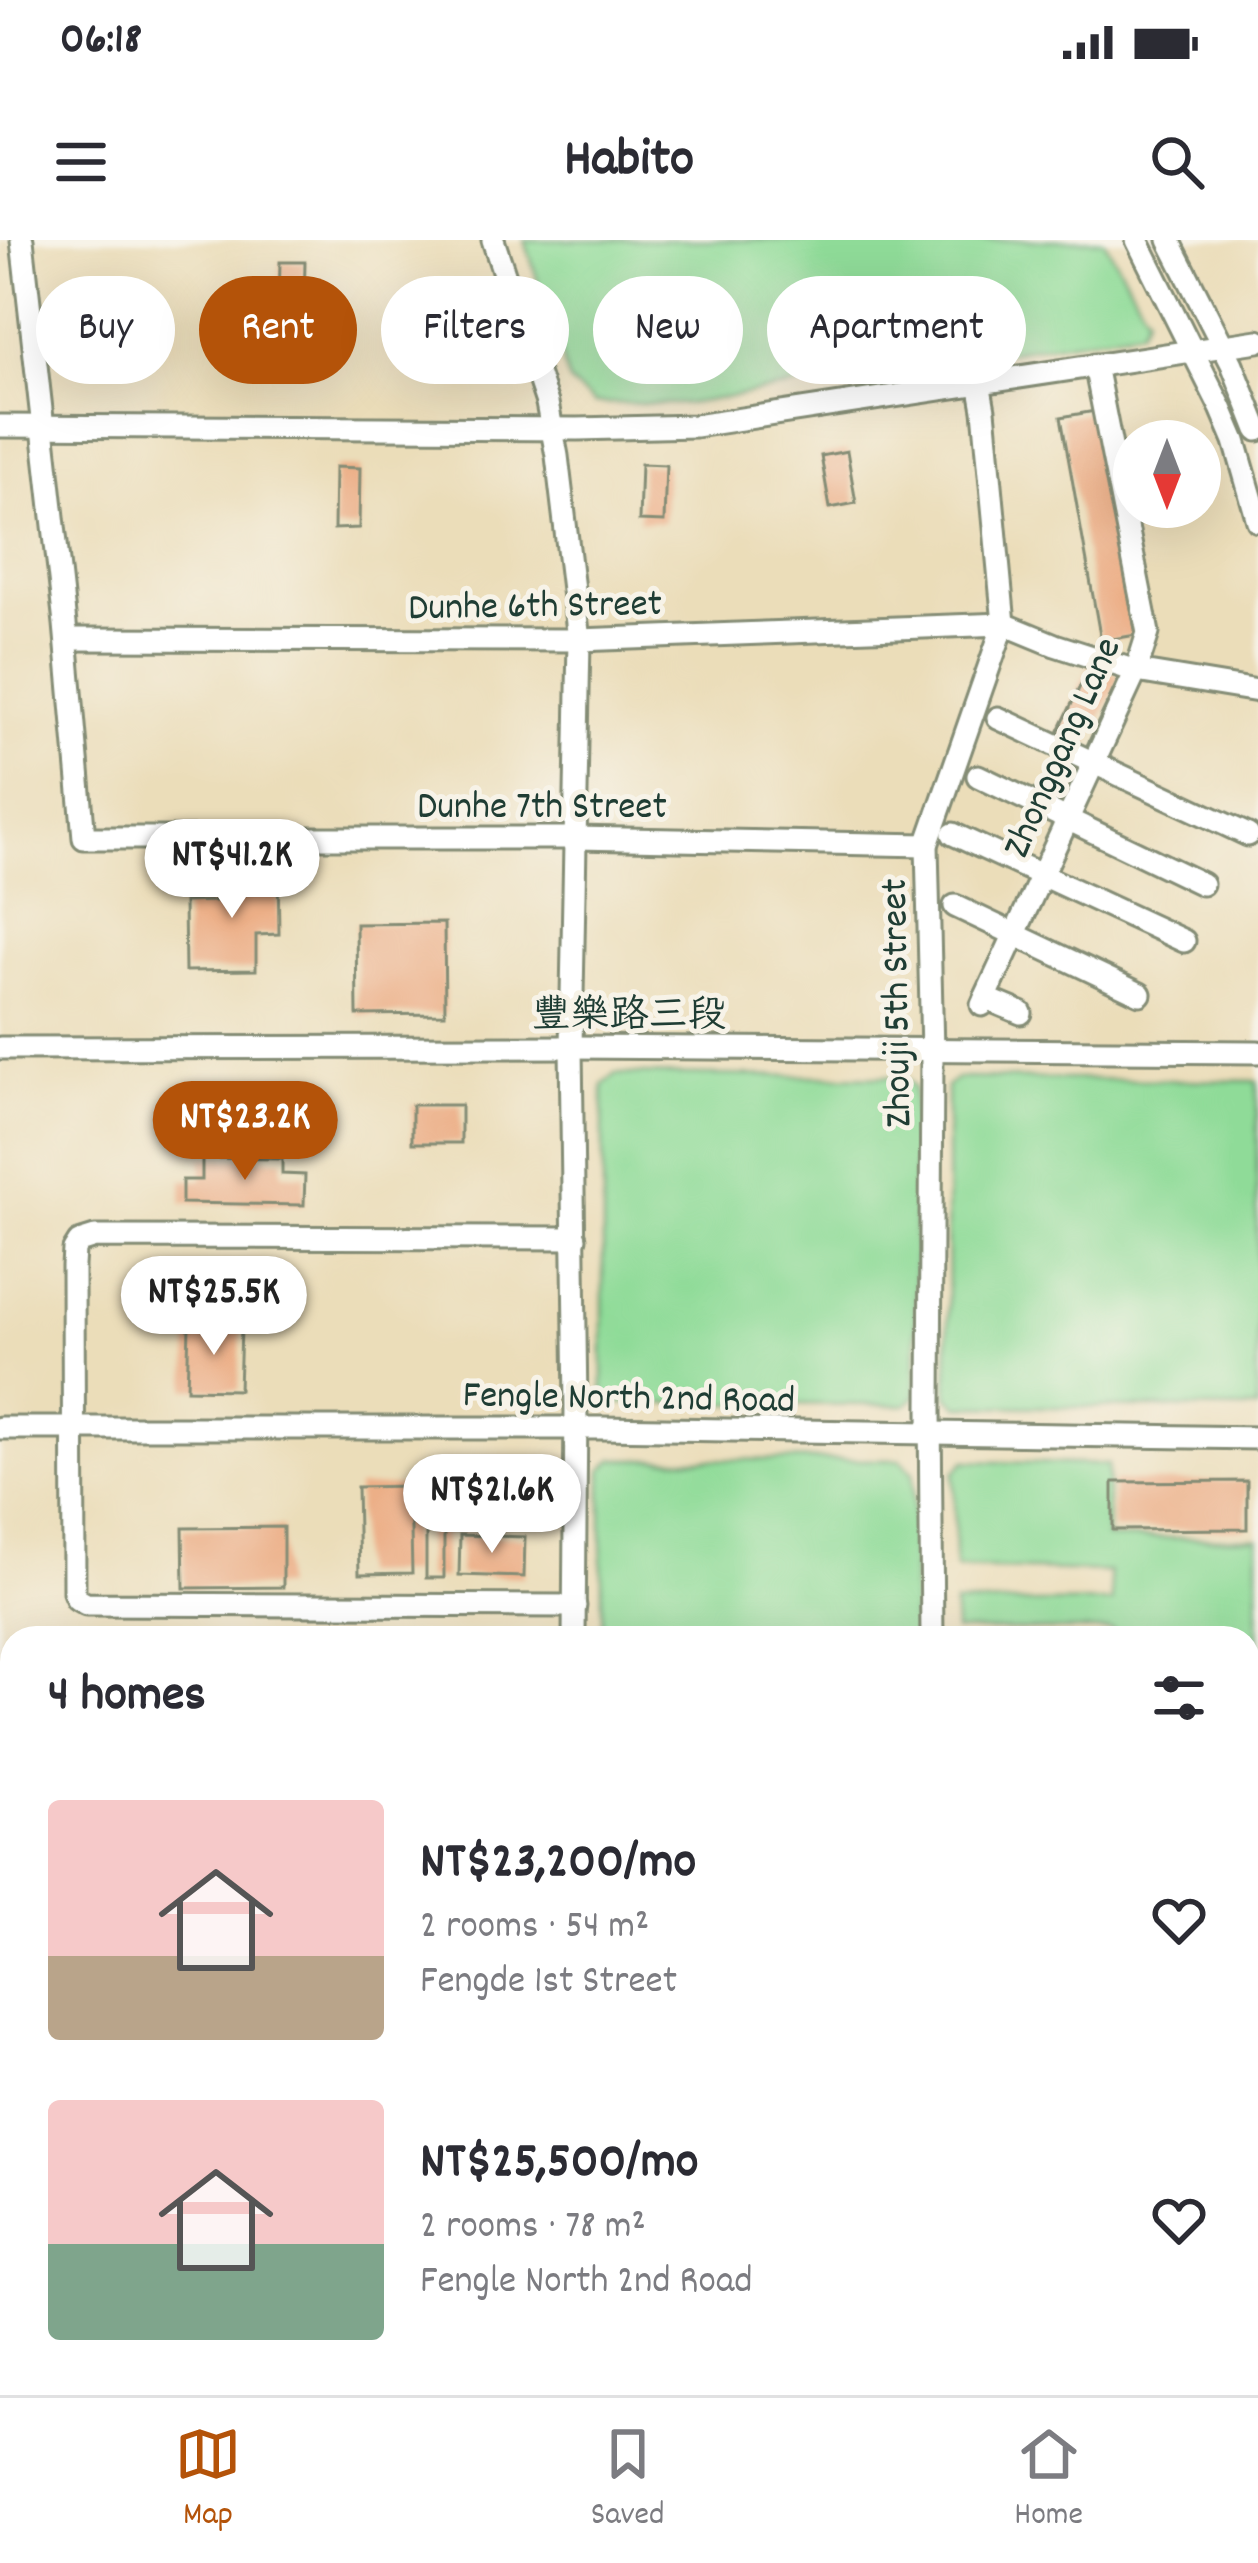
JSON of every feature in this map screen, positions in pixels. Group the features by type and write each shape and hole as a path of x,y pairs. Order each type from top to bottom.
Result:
{"street":[{"path":"22,240 67,639"},
{"path":"493,240 547,403 579,640 572,1047 574,1626"},
{"path":"1137,240 1235,440 1258,521"},
{"path":"1169,240 1258,430"},
{"path":"1026,375 1258,341"},
{"name":"Zhonggang Lane","path":"1021,1013 984,1001 1136,671 1148,633 1095,365"},
{"path":"0,426 694,426 966,384"},
{"name":"Zhouji 5th Street","path":"932,1626 932,1052 927,844 1004,624 979,384"},
{"path":"1004,624 1136,671 1258,691"},
{"name":"Dunhe 6th Street","path":"67,639 579,640 1004,624"},
{"name":"Dunhe 7th Street","path":"67,639 84,838 927,844"},
{"path":"998,718 1248,835"},
{"path":"978,776 1202,884"},
{"path":"953,834 1184,941"},
{"path":"955,906 1140,994"},
{"name":"豐樂路三段","path":"0,1048 1258,1052"},
{"path":"574,1238 95,1238 80,1242 73,1266 73,1428 74,1592 86,1604 575,1606"},
{"name":"Fengle North 2nd Road","path":"0,1428 576,1428 1258,1438"}],"green space":[{"path":"525,240 1104,240 1147,315 1140,330 1026,349 1026,276 767,276 767,384 809,384 687,404 594,403 569,382 569,276 536,276"},
{"path":"616,1074 905,1077 914,1087 916,1396 906,1405 615,1403 603,1391 603,1085"},
{"path":"957,1078 1257,1081 1257,1409 959,1406 948,1396 947,1087"},
{"path":"614,1459 901,1460 913,1473 913,1626 602,1626 602,1470"},
{"path":"965,1461 1108,1465 1107,1538 1258,1538 1258,1626 955,1626 954,1604 1112,1602 1109,1572 955,1568 954,1473"}],"building":[{"path":"280,262 305,262 305,276 280,276"},
{"path":"1095,411 1136,635 1101,641 1061,417"},
{"path":"847,451 856,503 830,508 821,456"},
{"path":"641,464 666,465 664,522 639,521"},
{"path":"335,467 360,468 359,528 334,529"},
{"path":"1091,663 1120,676 1084,752 1055,739"},
{"path":"278,869 279,934 256,935 256,970 185,971 184,902 214,901 213,870"},
{"path":"444,923 445,1014 357,1015 356,924"},
{"path":"412,1105 461,1105 461,1143 412,1143"},
{"path":"202,1158 282,1159 282,1174 305,1175 304,1205 182,1203 182,1180 202,1180"},
{"path":"189,1327 241,1328 239,1390 187,1389"},
{"path":"1247,1481 1247,1529 1113,1530 1113,1482"},
{"path":"410,1486 412,1573 359,1574 357,1487"},
{"path":"283,1527 283,1587 184,1588 183,1528"},
{"path":"426,1532 444,1532 444,1578 426,1578"},
{"path":"460,1535 525,1537 524,1577 459,1575"}]}
